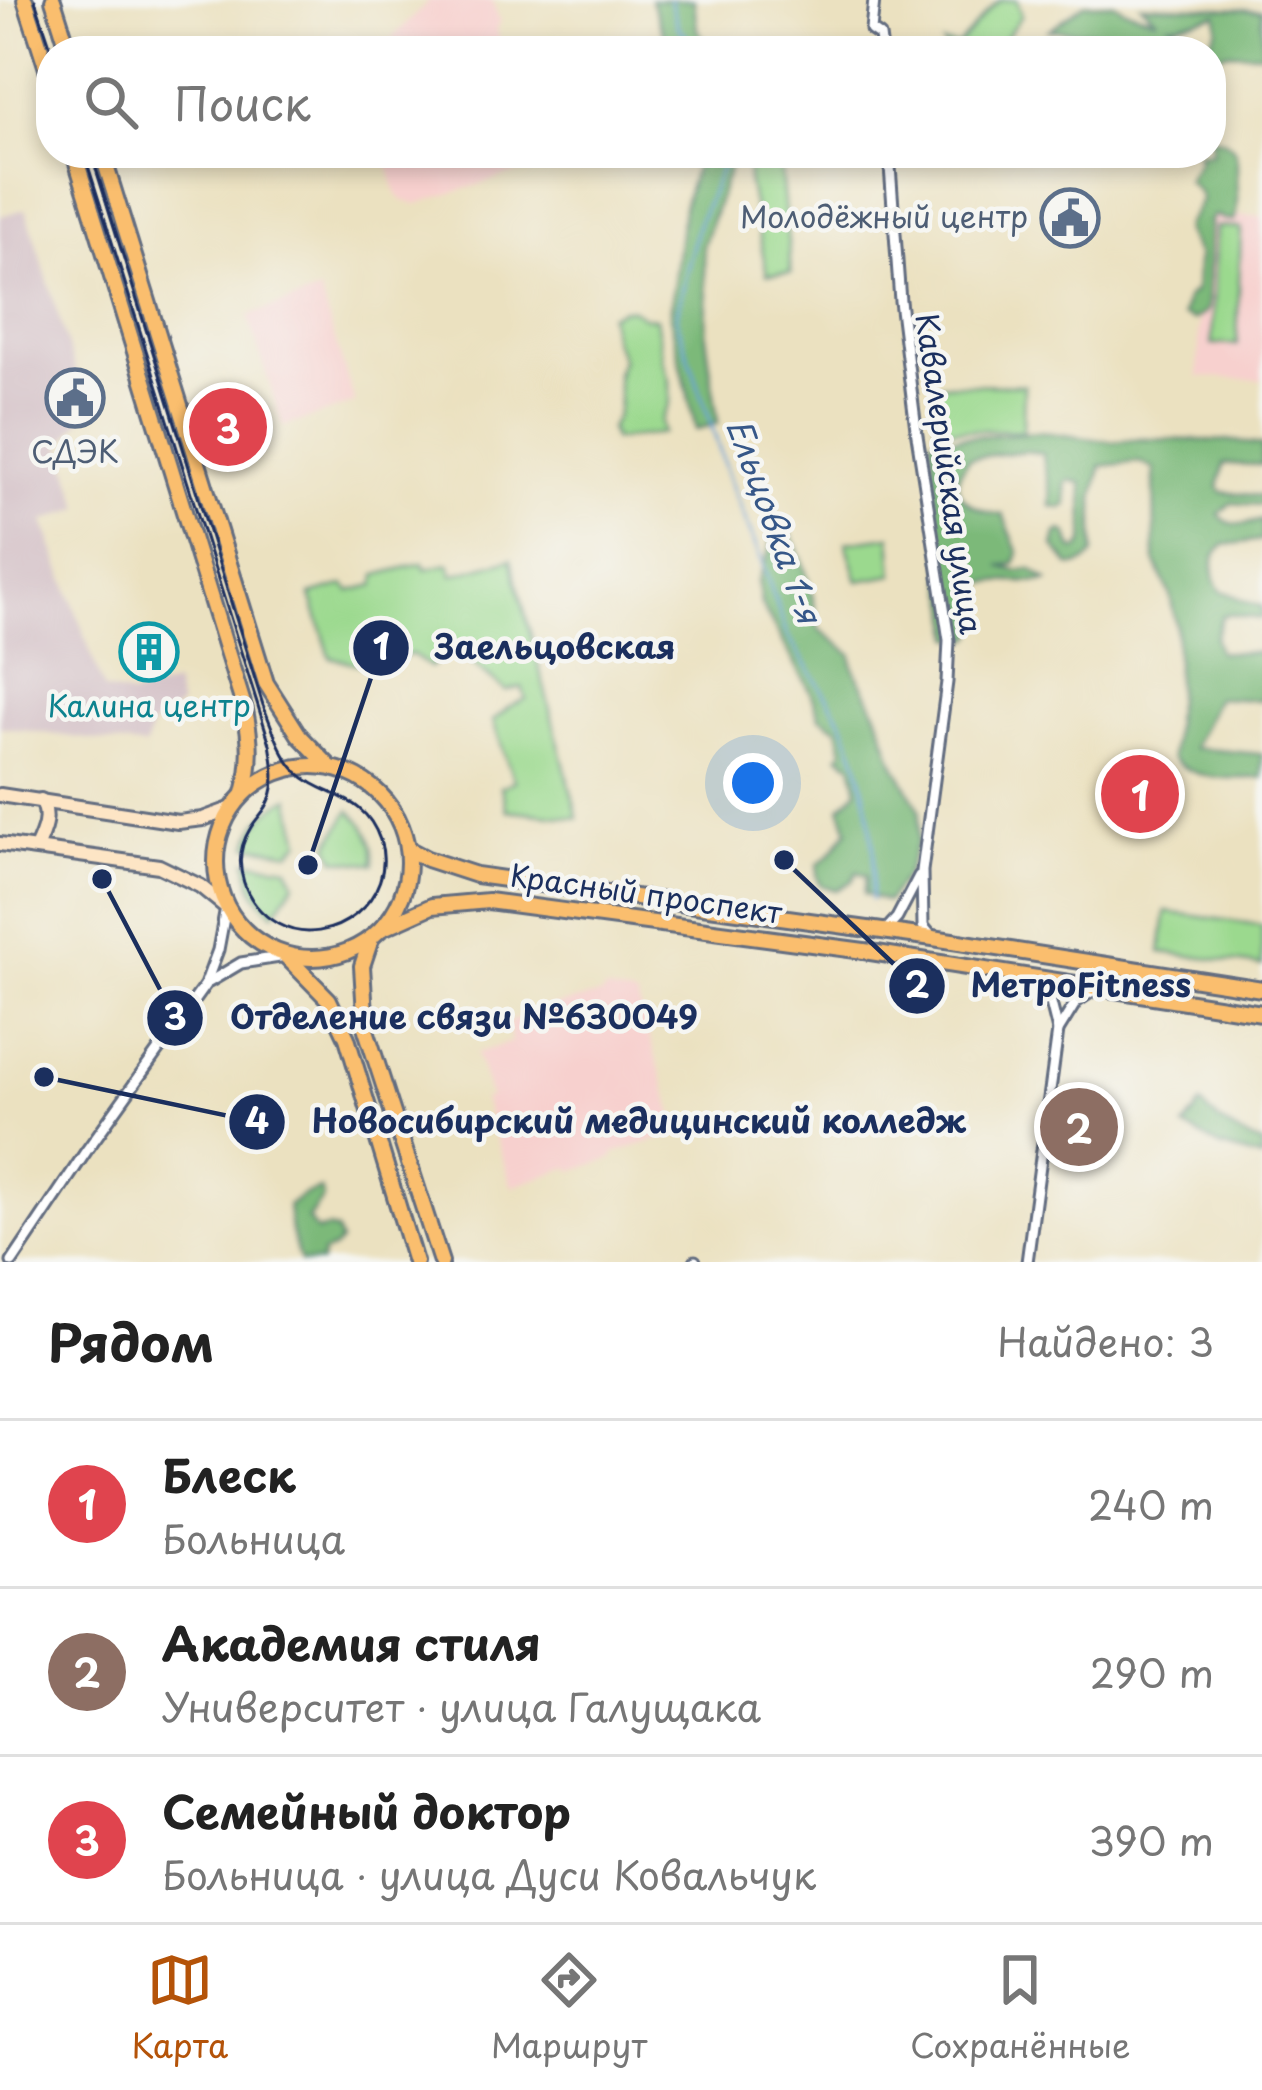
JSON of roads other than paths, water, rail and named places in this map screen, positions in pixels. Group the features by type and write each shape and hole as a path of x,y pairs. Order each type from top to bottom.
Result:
{"main road":[{"path":"38,1 60,36"},
{"path":"38,1 44,36"},
{"path":"79,168 245,710 251,754 244,793"},
{"path":"107,168 266,683 299,735 330,767"},
{"path":"226,908 217,884 219,832 244,793 270,775 299,766 330,767 353,775 382,796 401,826 407,849 404,892 362,966 366,1030 441,1262"},
{"path":"0,795 178,822 230,809"},
{"path":"36,848 45,826 46,808 41,800"},
{"path":"0,844 159,866 200,886 226,908 241,929 262,946 286,956 316,959 345,953 377,934"},
{"name":"Красный проспект","path":"407,849 476,875 1262,989"},
{"name":"Красный проспект","path":"377,934 432,906 488,901 864,951 1262,1013"},
{"path":"286,956 329,1000 347,1038 415,1262"},
{"path":"1198,1004 1199,979"}],"street":[{"path":"874,0 871,30 880,36"},
{"name":"Кавалерийская улица","path":"890,168 900,301 949,640 922,871"},
{"path":"885,931 922,871"},
{"path":"922,871 923,926 933,938"},
{"path":"12,1262 205,985 226,908"},
{"path":"205,985 241,963 286,956"},
{"path":"1027,1262 1058,1031 1049,995 1033,978"},
{"path":"1058,1031 1076,1002 1097,988"}],"waterway":[{"name":"Ельцовка 1-я","path":"670,0 678,27 686,36"},
{"name":"Ельцовка 1-я","path":"721,168 697,227 676,318 787,635 843,722 858,762 874,852 871,900"}],"tram line":[{"path":"35,0 47,36"},
{"path":"89,168 270,744 272,792 244,842 244,882 257,906 278,924 298,931 339,925 370,899 380,881 380,840 373,824 354,804 296,771 277,740 96,168"}],"place":[{"name":"Молодёжный центр","path":"1070,218"},
{"name":"СДЭК","path":"75,398"},
{"name":"Семейный доктор","path":"228,427"},
{"name":"Калина центр","path":"149,652"},
{"name":"Блеск","path":"1140,794"},
{"name":"МетроFitness","path":"784,860"},
{"name":"Заельцовская","path":"308,865"},
{"name":"Отделение связи №630049","path":"102,879"},
{"name":"Новосибирский медицинский колледж","path":"44,1077"},
{"name":"Академия стиля","path":"1079,1127"}]}
